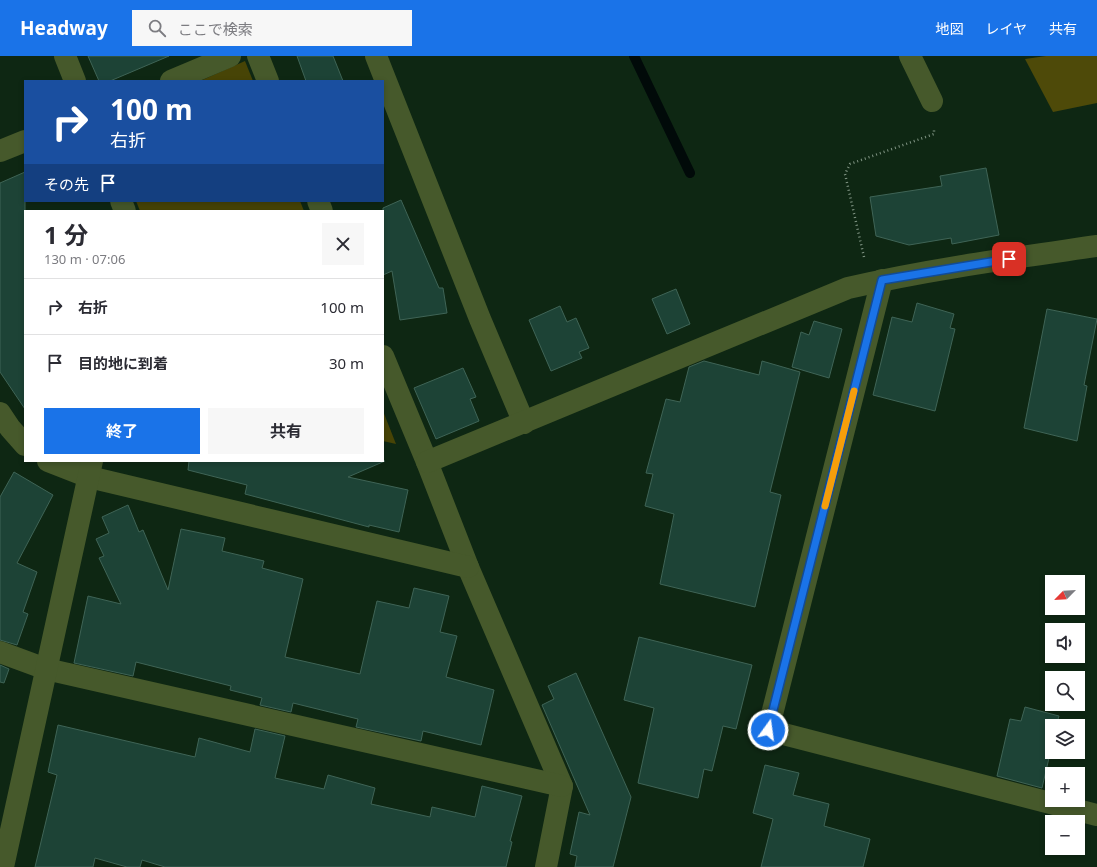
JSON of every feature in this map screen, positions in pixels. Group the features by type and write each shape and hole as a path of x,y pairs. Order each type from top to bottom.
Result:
{"street":[{"path":"64,56 75,80"},
{"path":"173,80 230,56"},
{"path":"258,56 268,80"},
{"path":"376,56 480,319 524,423"},
{"path":"910,56 932,101"},
{"path":"0,151 24,141"},
{"path":"427,462 848,288 876,281 980,263 1097,246"},
{"path":"876,281 768,730 1097,815"},
{"path":"384,358 468,567 562,786 546,867"},
{"path":"0,413 10,428 24,444"},
{"path":"53,462 91,469 468,567"},
{"path":"3,867 91,469"},
{"path":"0,652 46,669 562,786"}],"path":[{"path":"876,281 845,174 850,164 934,134 937,104 932,101"}],"shaded area":[{"path":"1046,56 1097,56 1097,103 1053,112 1025,59"},
{"path":"245,61 253,80 202,80"},
{"path":"136,202 300,202 304,210 140,210"},
{"path":"384,414 396,444 384,441"}],"building":[{"path":"88,56 169,56 112,80 99,80"},
{"path":"297,56 333,56 343,80 306,80"},
{"path":"986,168 999,235 952,244 951,238 909,245 876,236 870,197 942,186 940,176"},
{"path":"24,172 24,408 0,372 0,183"},
{"path":"401,200 439,288 443,288 447,313 400,320 392,271 384,275 383,208"},
{"path":"676,289 690,324 667,334 652,299"},
{"path":"917,303 954,314 950,328 955,329 935,411 873,395 892,317 912,322"},
{"path":"560,306 567,322 576,318 589,348 579,352 582,358 551,371 529,320"},
{"path":"1047,309 1097,319 1084,385 1087,386 1077,441 1024,428"},
{"path":"814,321 842,329 829,378 792,367 801,332 809,335"},
{"path":"704,361 759,375 762,361 800,372 770,492 781,495 755,607 660,584 674,514 645,506 653,474 646,473 666,399 680,402 689,367"},
{"path":"463,368 476,397 470,399 479,421 436,439 414,388"},
{"path":"189,462 383,462 348,477 408,490 399,532 369,525 369,527 245,494 247,485 188,470"},
{"path":"14,472 53,495 17,563 37,572 23,612 28,614 17,645 0,640 0,497"},
{"path":"128,505 139,532 143,530 168,590 181,529 225,538 222,551 264,561 262,568 303,579 285,657 360,674 377,601 409,608 414,588 449,596 440,632 457,636 446,677 494,690 481,745 423,731 421,741 356,727 358,719 293,703 291,712 260,705 262,698 230,690 231,686 136,662 133,676 74,663 88,596 121,604 99,558 104,556 96,539 109,533 102,517"},
{"path":"639,637 752,665 736,729 723,726 712,771 704,769 698,798 638,783 654,708 624,700"},
{"path":"0,665 9,669 4,683 0,682"},
{"path":"576,673 631,797 613,867 575,867 577,856 570,854 579,812 590,815 542,705 554,699 548,686"},
{"path":"1025,707 1059,716 1058,719 1045,719 1045,759 1049,759 1047,767 1045,767 1042,788 997,776 1010,719 1021,721"},
{"path":"58,725 195,757 199,738 250,752 255,729 285,736 275,778 324,789 328,775 375,788 371,804 430,817 432,807 475,817 482,786 522,796 510,841 512,842 506,867 165,867 142,860 140,867 127,867 95,858 93,867 35,867 57,775 48,772"},
{"path":"765,765 799,773 793,795 829,804 824,826 870,839 863,867 761,867 773,819 753,813"}],"waterway":[{"path":"634,56 690,173"}],"slow traffic":[{"path":"825,506 854,391"}],"route":[{"path":"768,730 882,280 1009,259"}]}
